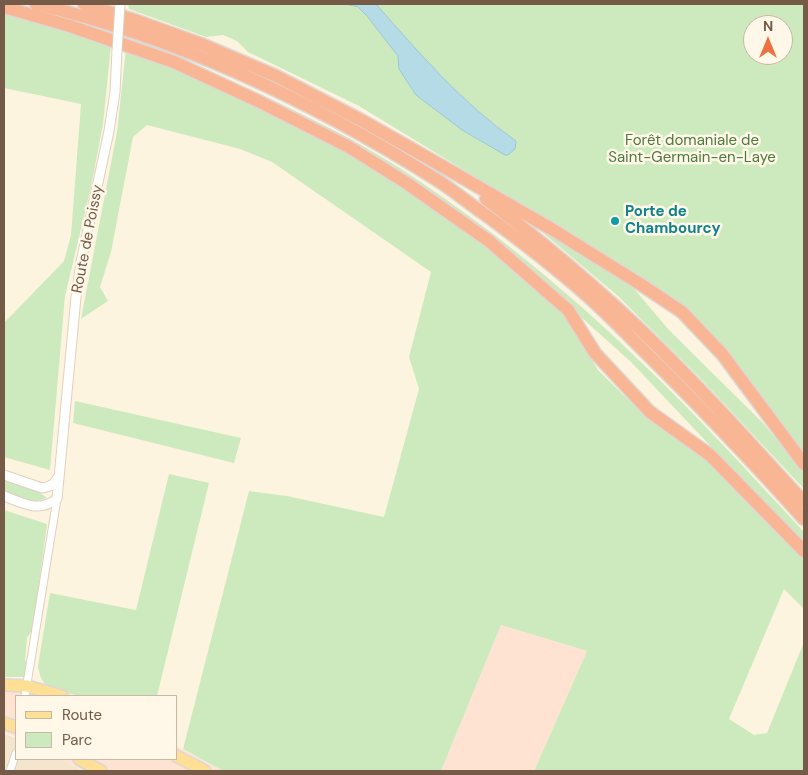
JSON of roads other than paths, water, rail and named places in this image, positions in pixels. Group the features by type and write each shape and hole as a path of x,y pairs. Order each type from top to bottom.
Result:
{"highway":[{"path":"36,4 134,33 197,56 272,88 355,131 439,181 511,234 584,293 671,378 804,519"},
{"path":"84,4 201,44 276,76 361,120 555,231 682,312 722,354 804,464"},
{"path":"4,7 70,26 174,62 258,101 349,147 408,184 488,241 568,310 595,353 650,412 710,455 804,551"},
{"path":"442,166 519,224 592,284 680,368 804,502"}],"main road":[{"path":"4,685 26,691 46,690 59,695"},
{"path":"178,757 205,771"},
{"path":"81,760 101,771"}],"street":[{"name":"Route de Poissy","path":"26,691 57,498 76,297 110,131 115,92 120,4"},
{"path":"4,475 42,488 55,483 59,475"},
{"path":"4,496 32,506 41,507 52,503 57,498"},
{"path":"10,771 15,756"}],"water":[{"path":"345,4 376,4 459,94 516,141 515,149 508,155 505,155 462,130 416,95 399,69 398,56 367,16 358,7"}],"place":[{"name":"Porte de Chambourcy","path":"615,221"}],"park label":[{"name":"Forêt domaniale de Saint-Germain-en-Laye","path":"692,150"}]}
